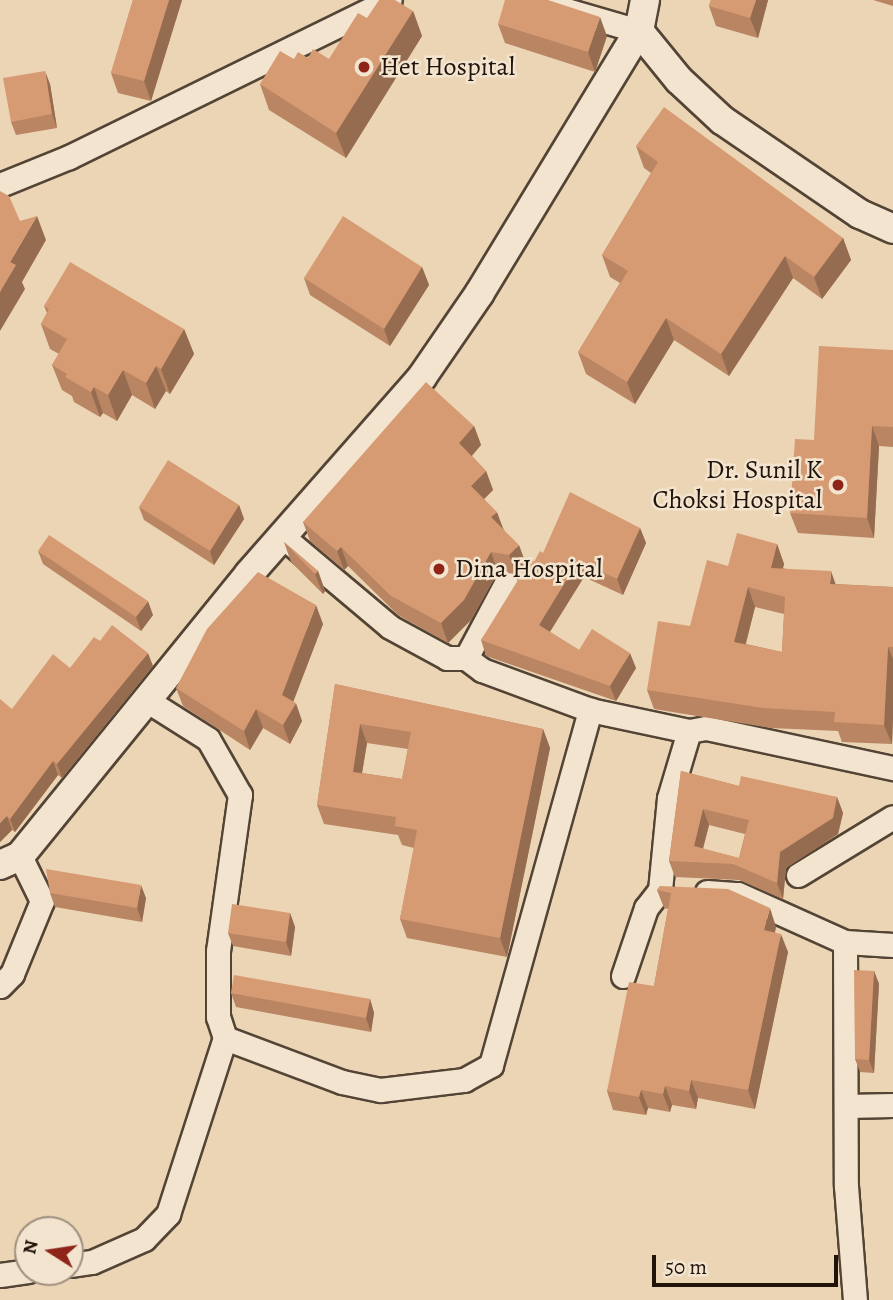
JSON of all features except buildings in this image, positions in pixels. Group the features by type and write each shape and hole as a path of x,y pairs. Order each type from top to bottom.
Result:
{"street":[{"path":"0,185 81,151 390,0"},
{"path":"532,0 639,31 679,80 722,120 860,214 893,229"},
{"path":"0,986 12,974 43,901 10,860 282,536 422,377 479,294 639,31 645,0"},
{"path":"282,536 390,627 447,658 466,658 482,670 590,710 689,731 706,728 893,768"},
{"path":"466,658 506,583"},
{"path":"84,1263 144,1239 168,1214 225,1038 218,1017 218,951 240,795 208,739 146,700"},
{"path":"225,1038 342,1082 380,1090 464,1080 491,1065 590,710"},
{"path":"623,976 646,908 660,890 669,799 689,731"},
{"path":"798,875 893,817"},
{"path":"660,890 738,894 845,942 893,945"},
{"path":"845,942 846,1106 855,1300"},
{"path":"846,1106 893,1105"}],"place":[{"name":"Het Hospital","path":"364,67"},
{"name":"Dr. Sunil K Choksi Hospital","path":"838,485"},
{"name":"Dina Hospital","path":"439,569"}]}
